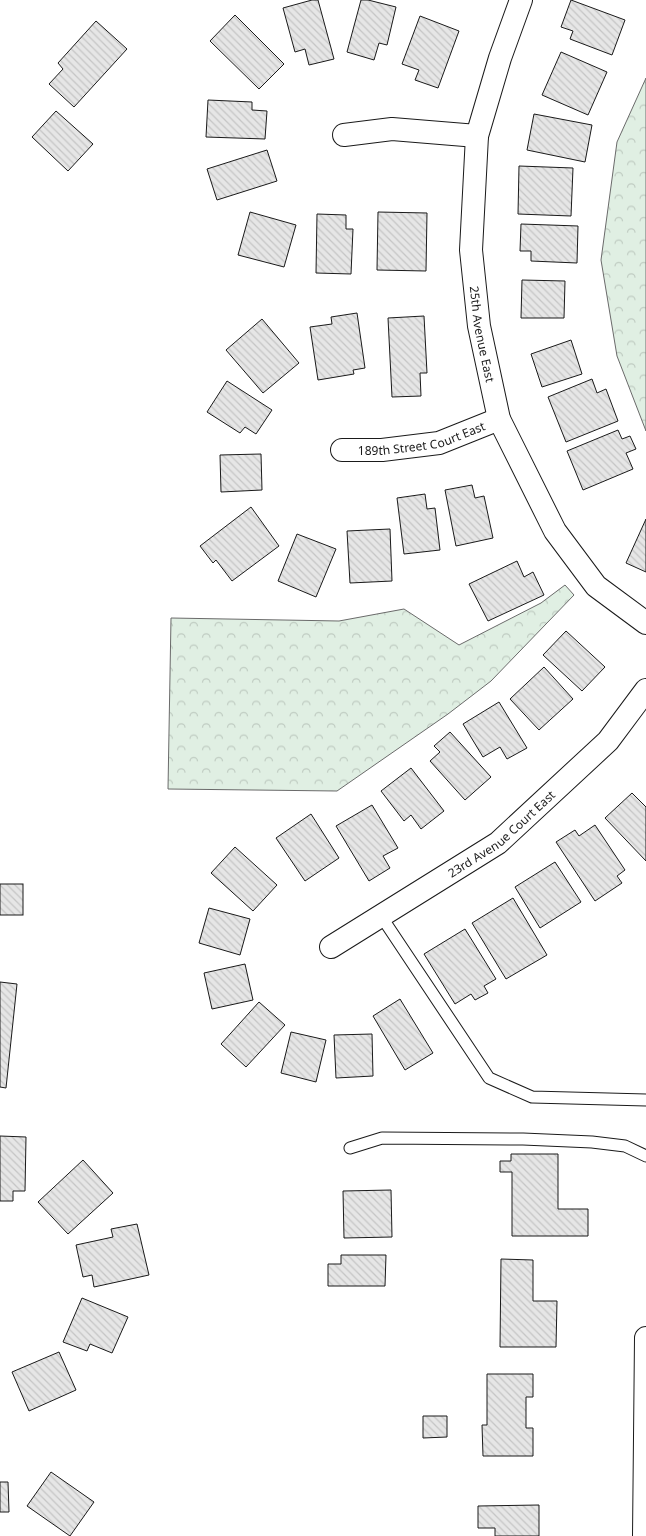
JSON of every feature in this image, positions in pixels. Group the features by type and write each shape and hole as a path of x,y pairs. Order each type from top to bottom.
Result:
{"street":[{"name":"25th Avenue East","path":"521,0 500,58 477,136 471,250 478,326 499,419 554,532 596,586 646,623"},
{"path":"344,135 392,129 477,136"},
{"name":"189th Street Court East","path":"342,450 382,450 439,443 499,419"},
{"name":"23rd Avenue Court East","path":"331,947 498,843 608,741 646,690"},
{"path":"644,1536 646,1338"}],"lane":[{"path":"381,916 489,1078 532,1097 646,1100"},
{"path":"350,1148 382,1138 523,1139 592,1142 625,1146 646,1156"}],"green space":[{"path":"646,78 646,431 617,356 601,260 617,142"},
{"path":"565,585 574,595 491,681 448,714 337,791 168,789 171,618 339,621 404,609 459,645 541,603"}],"building":[{"path":"318,0 334,59 309,65 305,49 295,52 283,8"},
{"path":"361,0 396,7 387,45 379,43 374,60 347,52"},
{"path":"571,0 625,20 612,55 570,39 573,31 561,27"},
{"path":"235,15 284,64 259,89 210,41"},
{"path":"420,16 459,31 438,88 415,80 419,70 402,64"},
{"path":"96,21 127,49 74,107 49,84 63,69 58,63"},
{"path":"561,52 607,72 588,115 542,95"},
{"path":"208,100 252,102 252,110 267,111 265,139 206,137"},
{"path":"56,111 93,144 68,171 32,137"},
{"path":"534,114 592,125 585,162 527,150"},
{"path":"267,150 277,181 217,200 207,169"},
{"path":"519,166 573,168 571,216 518,214"},
{"path":"250,212 296,225 284,267 238,255"},
{"path":"378,212 427,213 426,271 377,270"},
{"path":"317,214 346,215 346,229 353,229 351,274 316,273"},
{"path":"521,224 578,226 577,263 531,261 531,251 520,251"},
{"path":"522,280 565,281 564,318 521,318"},
{"path":"357,313 365,368 353,370 354,374 318,380 310,327 332,324 331,317"},
{"path":"424,316 427,373 420,373 421,396 392,397 388,318"},
{"path":"262,319 299,363 263,393 226,350"},
{"path":"571,340 582,374 542,387 531,354"},
{"path":"592,379 597,393 606,389 618,421 566,442 548,397"},
{"path":"227,381 272,410 256,434 245,427 240,433 207,412"},
{"path":"618,430 622,439 630,436 636,449 626,453 633,469 583,490 567,451"},
{"path":"261,454 262,490 221,492 220,455"},
{"path":"472,485 475,498 484,496 493,538 456,546 445,490"},
{"path":"425,494 427,509 435,508 440,550 404,554 397,498"},
{"path":"251,507 279,546 232,581 216,560 213,563 200,546"},
{"path":"646,519 646,572 626,563"},
{"path":"390,529 392,581 350,583 347,531"},
{"path":"297,534 336,549 316,597 278,581"},
{"path":"517,561 524,577 533,572 544,595 488,621 469,584"},
{"path":"566,631 605,667 582,691 543,655"},
{"path":"544,667 573,699 539,730 510,699"},
{"path":"499,702 527,748 507,759 500,747 483,757 463,724"},
{"path":"450,732 491,777 465,800 430,761 440,752 434,746"},
{"path":"411,768 444,811 421,829 411,815 404,821 381,791"},
{"path":"632,793 646,807 646,861 605,818"},
{"path":"372,805 398,848 383,856 390,868 369,881 336,826"},
{"path":"311,814 339,858 305,881 276,838"},
{"path":"595,825 625,870 617,876 622,883 595,901 556,842 575,830 579,836"},
{"path":"235,847 277,885 253,911 211,873"},
{"path":"555,862 581,902 540,928 515,887"},
{"path":"0,884 23,884 23,915 0,915"},
{"path":"513,898 547,955 506,979 472,923"},
{"path":"209,908 250,919 240,955 199,943"},
{"path":"465,929 496,979 484,986 488,993 475,1000 471,994 455,1004 424,954"},
{"path":"245,964 253,1000 212,1009 204,973"},
{"path":"0,982 17,984 6,1088 0,1087"},
{"path":"400,999 433,1053 405,1070 373,1016"},
{"path":"259,1002 285,1025 246,1067 221,1044"},
{"path":"291,1032 326,1040 316,1082 281,1073"},
{"path":"372,1034 373,1076 336,1078 334,1035"},
{"path":"0,1136 26,1137 25,1191 13,1191 13,1201 0,1201"},
{"path":"511,1154 558,1154 558,1209 588,1209 588,1236 512,1236 512,1172 500,1172 500,1161 511,1161"},
{"path":"83,1160 113,1193 68,1234 38,1202"},
{"path":"391,1190 392,1237 344,1238 343,1191"},
{"path":"137,1224 149,1275 94,1287 92,1275 83,1277 76,1245 113,1237 111,1229"},
{"path":"341,1255 386,1255 385,1286 328,1286 328,1264 341,1264"},
{"path":"501,1259 533,1260 533,1301 557,1301 556,1347 500,1347"},
{"path":"82,1298 128,1317 112,1353 90,1344 87,1351 63,1342"},
{"path":"59,1352 76,1390 29,1411 12,1372"},
{"path":"487,1374 533,1374 533,1397 526,1397 526,1428 533,1428 533,1456 483,1456 482,1425 487,1425"},
{"path":"423,1416 447,1416 447,1437 423,1438"},
{"path":"51,1472 94,1502 70,1536 27,1506"},
{"path":"0,1482 8,1482 9,1512 0,1512"},
{"path":"539,1505 539,1536 495,1536 495,1528 478,1528 478,1506"}]}
